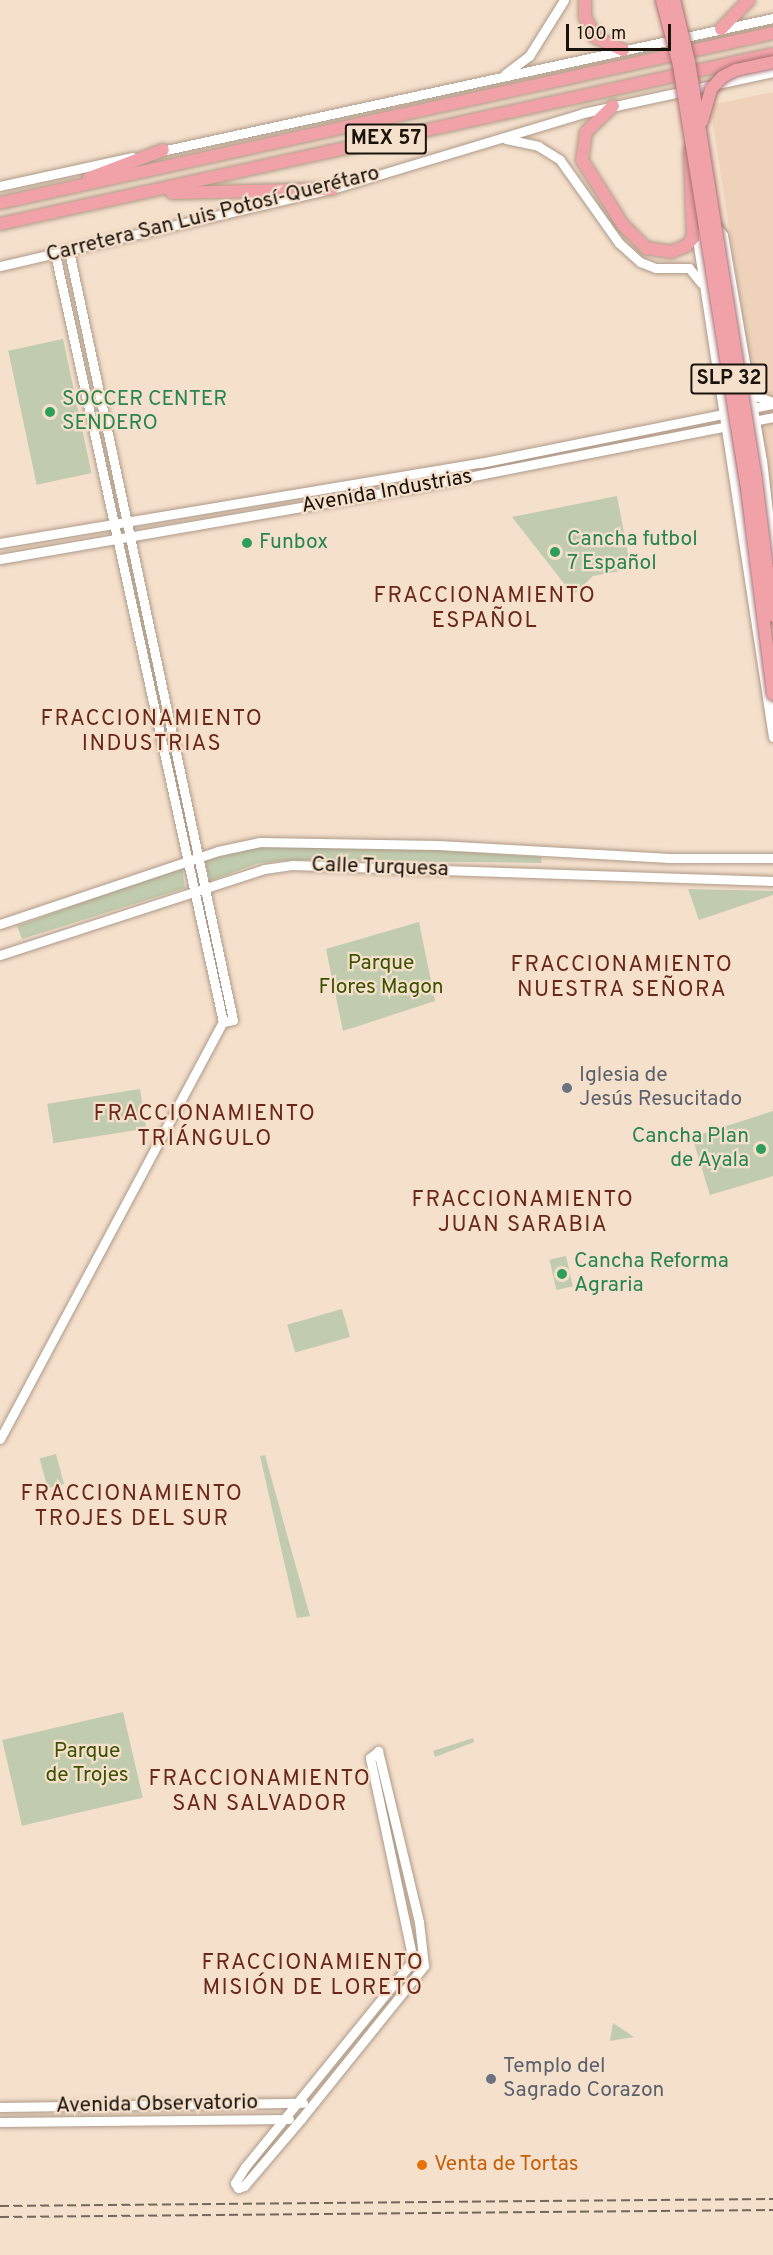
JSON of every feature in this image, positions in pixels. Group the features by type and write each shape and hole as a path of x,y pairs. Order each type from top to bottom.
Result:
{"highway":[{"path":"585,0 585,16 595,37 623,50"},
{"name":"SLP 32","path":"667,0 700,131 756,481 773,616"},
{"path":"721,29 749,0"},
{"name":"MEX 57","path":"0,203 773,33"},
{"name":"MEX 57","path":"0,224 773,54"},
{"name":"SLP 32","path":"700,131 715,84 736,70 773,62"},
{"name":"SLP 32","path":"684,63 691,147 746,482 773,694"},
{"path":"613,106 586,132 581,147 585,167 599,191 636,241 658,253 686,246 693,238 696,226 688,159 691,147"},
{"path":"52,192 164,150"},
{"path":"144,194 332,189"}],"main road":[{"path":"502,76 529,56 564,0"},
{"path":"0,186 773,18"},
{"name":"Carretera San Luis Potosí-Querétaro","path":"0,266 332,189 613,106 773,72"},
{"path":"501,139 525,141 551,153 570,172 629,254 656,268 690,268 698,275 706,299"},
{"name":"SLP 32","path":"715,224 723,235 762,460 773,556"},
{"name":"SLP 32","path":"696,226 734,465 773,737"},
{"path":"0,1439 223,1022 199,889 199,857 128,537 69,251"},
{"path":"55,254 187,861 199,889 233,1020 223,1022"},
{"path":"71,327 85,324"},
{"path":"720,387 729,396 737,396 745,391 747,380"},
{"path":"747,380 759,397 773,403"},
{"path":"700,419 717,409 720,387"},
{"name":"Avenida Industrias","path":"0,543 114,524 125,520 480,463 773,403"},
{"path":"758,440 762,427 773,417"},
{"name":"Avenida Industrias","path":"0,559 366,497 773,417"},
{"path":"708,430 730,446"},
{"path":"734,465 735,454 743,447 754,449 762,460"},
{"path":"480,463 483,475"},
{"path":"102,471 115,468"},
{"path":"407,474 408,489"},
{"path":"366,497 379,479"},
{"path":"333,502 340,488 349,484"},
{"path":"243,517 250,511 251,500"},
{"name":"Calle Turquesa","path":"0,924 199,857 260,842 438,845 670,858 773,858"},
{"name":"Calle Turquesa","path":"0,955 264,868 292,865 773,881"},
{"path":"378,1751 425,1958 421,1974 314,2103 244,2186 238,2188 237,2177 413,1960 370,1758 378,1751"},
{"name":"Avenida Observatorio","path":"0,2107 314,2103"},
{"name":"Avenida Observatorio","path":"0,2122 301,2119"}],"shaded area":[{"path":"773,92 773,509 710,105"}],"green space":[{"name":"SOCCER CENTER SENDERO","path":"63,339 91,473 37,485 8,351"},
{"path":"617,496 631,569 593,576 573,595 512,517"},
{"path":"382,847 541,857 542,863 293,860 259,863 210,881 205,861 254,848"},
{"path":"182,867 185,888 22,939 17,926"},
{"path":"688,889 773,891 773,895 699,920"},
{"name":"Parque Flores Magon","path":"419,922 435,1001 343,1031 326,949"},
{"path":"140,1089 146,1129 53,1143 47,1104"},
{"path":"773,1111 773,1176 710,1195 692,1137"},
{"name":"Cancha Reforma Agraria","path":"566,1256 573,1286 556,1290 549,1260"},
{"path":"342,1309 350,1337 295,1353 287,1325"},
{"path":"56,1454 64,1484 48,1488 40,1458"},
{"path":"265,1455 310,1616 297,1618 260,1456"},
{"name":"Parque de Trojes","path":"123,1712 143,1798 22,1826 2,1740"},
{"path":"473,1738 474,1742 435,1757 433,1751"},
{"path":"613,2023 634,2037 610,2041"}],"railway":[{"path":"0,2206 773,2199"},
{"path":"0,2217 773,2210"}],"place":[{"name":"SOCCER CENTER SENDERO","path":"50,412"},
{"name":"Funbox","path":"247,543"},
{"name":"Cancha futbol 7 Español","path":"555,552"},
{"name":"Iglesia de Jesús Resucitado","path":"567,1088"},
{"name":"Cancha Plan de Ayala","path":"761,1149"},
{"name":"Cancha Reforma Agraria","path":"562,1274"},
{"name":"Templo del Sagrado Corazon","path":"491,2079"},
{"name":"Venta de Tortas","path":"422,2165"}],"district":[{"name":"FRACCIONAMIENTO ESPAÑOL","path":"485,608"},
{"name":"FRACCIONAMIENTO INDUSTRIAS","path":"152,732"},
{"name":"FRACCIONAMIENTO NUESTRA SEÑORA","path":"622,978"},
{"name":"FRACCIONAMIENTO TRIÁNGULO","path":"205,1126"},
{"name":"FRACCIONAMIENTO JUAN SARABIA","path":"523,1212"},
{"name":"FRACCIONAMIENTO TROJES DEL SUR","path":"132,1506"},
{"name":"FRACCIONAMIENTO SAN SALVADOR","path":"260,1792"},
{"name":"FRACCIONAMIENTO MISIÓN DE LORETO","path":"313,1976"}]}
